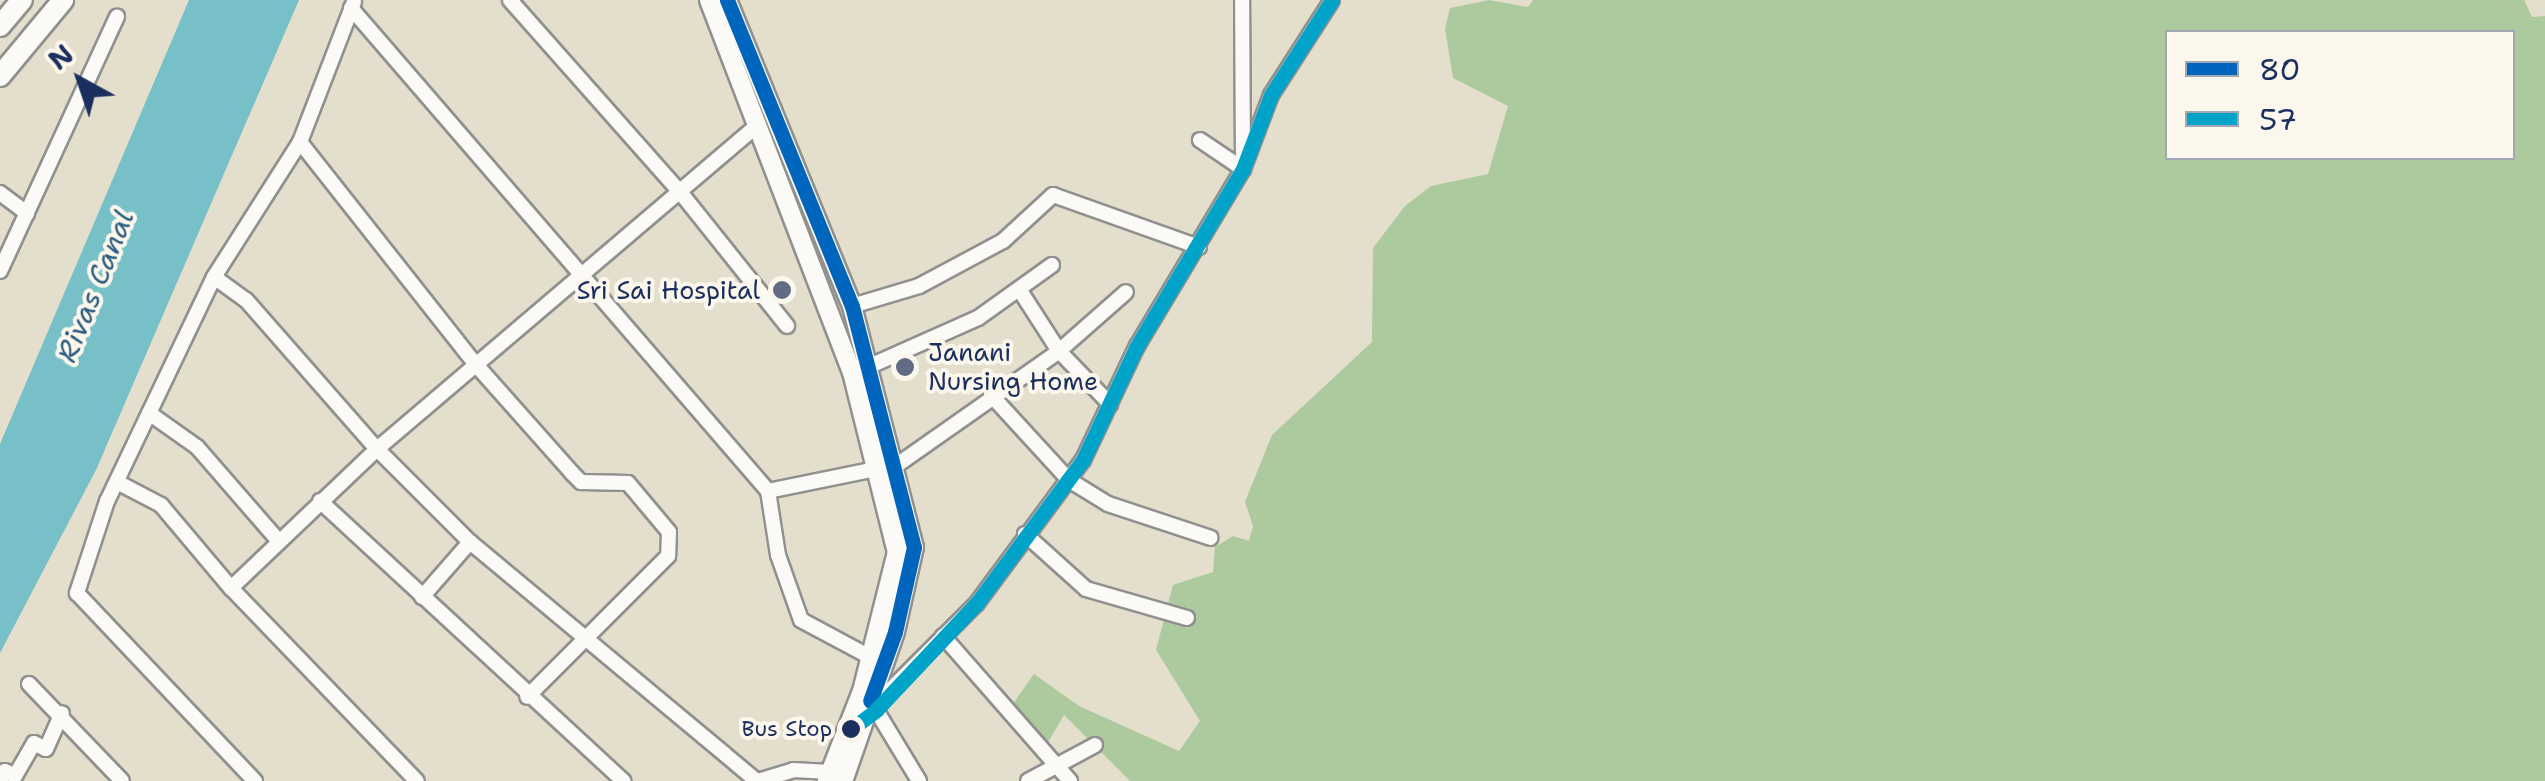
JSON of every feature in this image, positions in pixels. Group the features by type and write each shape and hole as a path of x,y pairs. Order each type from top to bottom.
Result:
{"main road":[{"path":"0,26 22,0"},
{"path":"0,76 63,0"},
{"path":"709,0 754,128 889,467 914,547 896,632 869,715 833,778"},
{"path":"727,0 852,306 870,366 889,467 897,552 833,778"}],"street":[{"path":"510,0 681,192 787,326"},
{"path":"1242,0 1243,169"},
{"path":"846,733 869,715 943,636 1070,480 1137,346 1243,169 1271,95 1332,0"},
{"path":"255,781 80,600 82,566 117,482 214,278 300,142 353,4 582,279 768,491 778,556 801,620 868,656"},
{"path":"0,272 117,17"},
{"path":"230,588 377,450 582,279 754,128"},
{"path":"1200,140 1243,169"},
{"path":"300,142 478,367 581,482 628,483 670,532 668,556 527,697"},
{"path":"0,193 27,212"},
{"path":"852,306 919,286 1003,242 1053,196 1199,247"},
{"path":"870,366 978,318 1052,265"},
{"path":"214,278 246,300 377,450 470,542 589,635 758,781 793,770 833,778"},
{"path":"1018,289 1059,351 1110,404"},
{"path":"768,491 889,467 1059,351 1126,292"},
{"path":"992,396 1070,480 1108,504 1211,538"},
{"path":"149,413 197,447 277,540"},
{"path":"117,482 161,506 230,588 417,781"},
{"path":"320,502 527,697 623,781"},
{"path":"1025,534 1086,589 1187,618"},
{"path":"422,597 470,542"},
{"path":"943,636 1060,764 1070,781"},
{"path":"29,684 62,713 122,781"},
{"path":"0,780 5,770 15,776 34,742 46,749 62,713"},
{"path":"869,715 919,781"},
{"path":"1028,781 1095,746"}],"green space":[{"path":"1489,0 1528,7 1533,0 2524,0 2532,17 2545,16 2545,781 1130,781 1064,715 1047,744 1010,708 1034,674 1079,706 1179,751 1200,721 1156,650 1173,585 1213,572 1215,547 1233,536 1249,541 1253,526 1245,502 1272,435 1372,342 1373,248 1405,206 1431,186 1488,174 1508,106 1453,78 1445,29 1450,8"}],"water":[{"name":"Rivas Canal","path":"189,0 299,0 96,470 0,653 0,444"}],"transit line":[{"name":"80","path":"727,0 852,306 914,547 895,632 870,701"},
{"name":"57","path":"846,733 876,710 977,603 1083,460 1137,346 1243,169 1271,95 1332,0"}],"place":[{"name":"Sri Sai Hospital","path":"782,290"},
{"name":"Janani Nursing Home","path":"905,367"},
{"name":"Bus Stop","path":"851,729"}]}
